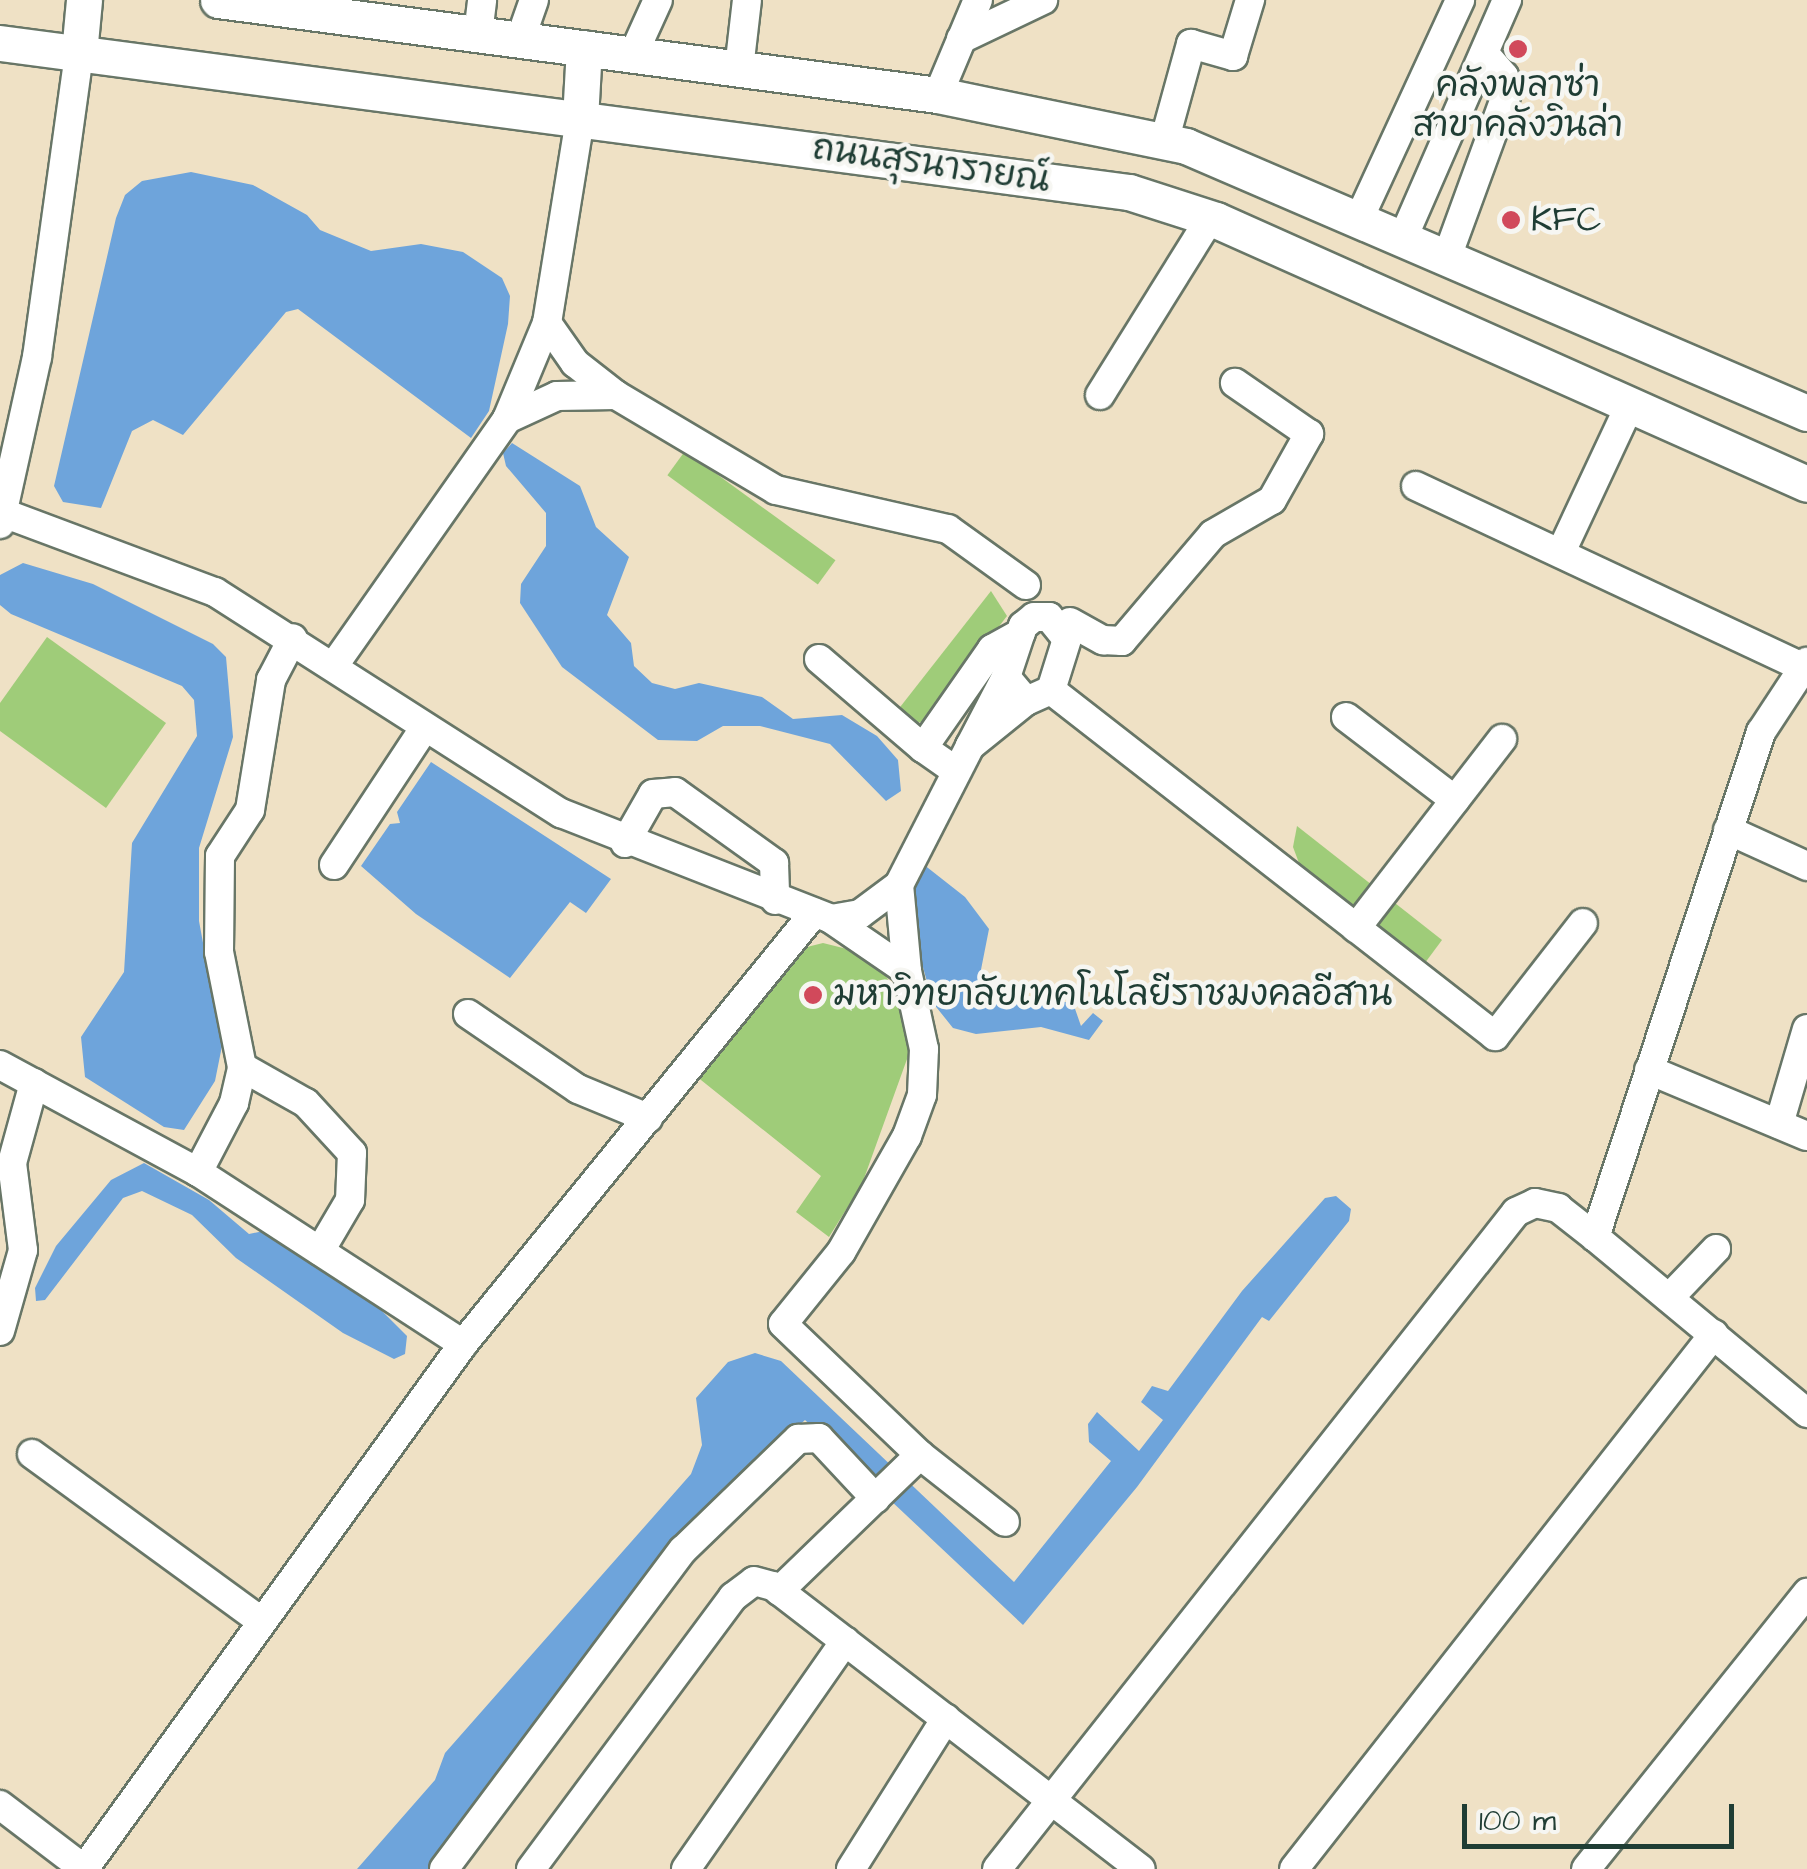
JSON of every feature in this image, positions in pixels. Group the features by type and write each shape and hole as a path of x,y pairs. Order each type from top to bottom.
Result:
{"main road":[{"path":"79,54 84,0"},
{"name":"ถนนสุรนารายณ์","path":"218,0 480,17 520,40 938,95 1164,142 1359,219 1807,413"},
{"name":"ถนนสุรนารายณ์","path":"0,43 1129,192 1210,218 1807,484"},
{"path":"580,119 584,48"}],"street":[{"path":"520,40 534,0"},
{"path":"633,55 658,0"},
{"path":"739,70 748,0"},
{"path":"938,95 978,0"},
{"path":"961,39 1043,0"},
{"path":"1164,142 1190,44 1233,56 1250,0"},
{"path":"1359,219 1460,0"},
{"path":"1403,238 1507,0"},
{"path":"1447,257 1508,93 1504,76 1484,53"},
{"path":"79,54 64,193 6,476 3,519 215,592 335,664 425,727 561,813 625,843 823,916 907,971"},
{"path":"335,664 507,419 548,323 580,119"},
{"path":"1100,395 1210,218"},
{"path":"548,323 575,363 616,396 776,490 948,529 1026,585 1068,630"},
{"path":"923,748 992,648 1048,617 1068,630 1102,640 1122,640 1213,534 1272,500 1309,434 1235,383"},
{"path":"507,419 557,396 616,396"},
{"path":"1562,550 1630,405"},
{"path":"1416,486 1805,664 1761,732 1595,1237"},
{"path":"0,1805 84,1869 463,1344 648,1118 823,916 860,914 899,884 1006,677 1022,629 1026,585"},
{"path":"970,746 1038,695 1068,630"},
{"path":"198,1172 234,1103 242,1067 219,952 220,856 250,810 271,680 293,638"},
{"path":"819,659 923,748 956,771"},
{"path":"1006,677 1038,695 1356,928 1495,1036 1583,923"},
{"path":"1346,717 1455,800"},
{"path":"334,866 425,727"},
{"path":"1356,928 1502,739"},
{"path":"625,843 652,794 675,792 774,863 775,900"},
{"path":"1728,830 1807,866"},
{"path":"899,884 907,971 924,1048 922,1095 907,1136 841,1252 783,1324 920,1454 1005,1522"},
{"path":"468,1014 578,1089 648,1118"},
{"path":"1779,1124 1807,1029"},
{"path":"0,1064 198,1172 463,1344"},
{"path":"242,1067 306,1104 352,1153 350,1200 320,1251"},
{"path":"1650,1070 1807,1136"},
{"path":"0,1331 23,1250 12,1163 34,1083"},
{"path":"997,1869 1516,1212 1535,1202 1558,1208 1807,1413"},
{"path":"1669,1298 1716,1249"},
{"path":"1294,1869 1714,1334"},
{"path":"444,1869 683,1550 798,1439 819,1438 877,1498"},
{"path":"32,1454 261,1620"},
{"path":"780,1591 920,1454"},
{"path":"531,1869 733,1597 754,1581 780,1591 1141,1869"},
{"path":"1586,1869 1807,1593"},
{"path":"686,1869 844,1641"},
{"path":"851,1869 946,1718"}],"green space":[{"path":"685,451 835,560 818,585 667,475"},
{"path":"991,591 1007,616 927,720 915,724 897,711"},
{"path":"47,637 166,723 106,808 0,731 0,703"},
{"path":"1297,826 1442,940 1419,971 1302,871 1293,847"},
{"path":"823,943 855,951 882,970 903,1003 911,1048 862,1184 829,1237 796,1212 821,1176 696,1076 803,948"}],"water":[{"path":"191,172 253,185 307,215 320,230 371,251 421,244 463,252 502,278 510,296 508,324 489,411 471,438 298,309 286,312 183,435 153,420 132,431 101,508 63,502 54,486 116,218 125,195 142,181"},
{"path":"512,443 580,486 596,527 629,557 607,615 631,643 634,666 652,683 675,689 699,683 762,697 793,719 842,715 877,736 898,760 901,791 886,801 830,744 760,726 723,726 697,741 658,740 562,667 520,603 521,584 546,546 546,513 506,466 503,453"},
{"path":"23,563 93,584 213,644 226,657 233,737 199,848 199,921 222,1046 215,1081 184,1130 164,1127 85,1077 81,1037 124,972 132,843 197,736 194,700 182,686 11,614 0,605 0,575"},
{"path":"431,762 611,879 586,913 570,902 510,978 416,914 361,866 390,824 400,823 397,812"},
{"path":"923,864 965,897 989,929 977,990 1073,1003 1081,1026 1093,1013 1103,1021 1089,1040 1041,1027 976,1034 953,1028 933,1003 917,946 914,886"},
{"path":"144,1163 209,1200 249,1234 264,1231 376,1305 407,1336 405,1354 394,1359 343,1333 236,1258 192,1215 142,1191 123,1198 45,1300 36,1301 35,1288 56,1246 111,1180"},
{"path":"1336,1196 1351,1209 1349,1221 1269,1321 1262,1317 1137,1487 1023,1625 805,1420 767,1454 432,1869 357,1869 435,1780 445,1753 691,1474 702,1445 696,1398 728,1362 755,1353 781,1361 1014,1582 1111,1461 1089,1442 1088,1424 1097,1412 1139,1451 1163,1420 1141,1402 1152,1386 1168,1391 1242,1291 1325,1198"}],"place":[{"name":"คลังพลาซ่า สาขาคลังวินล่า","path":"1518,49"},
{"name":"KFC","path":"1511,220"},
{"name":"มหาวิทยาลัยเทคโนโลยีราชมงคลอีสาน","path":"813,995"}]}
